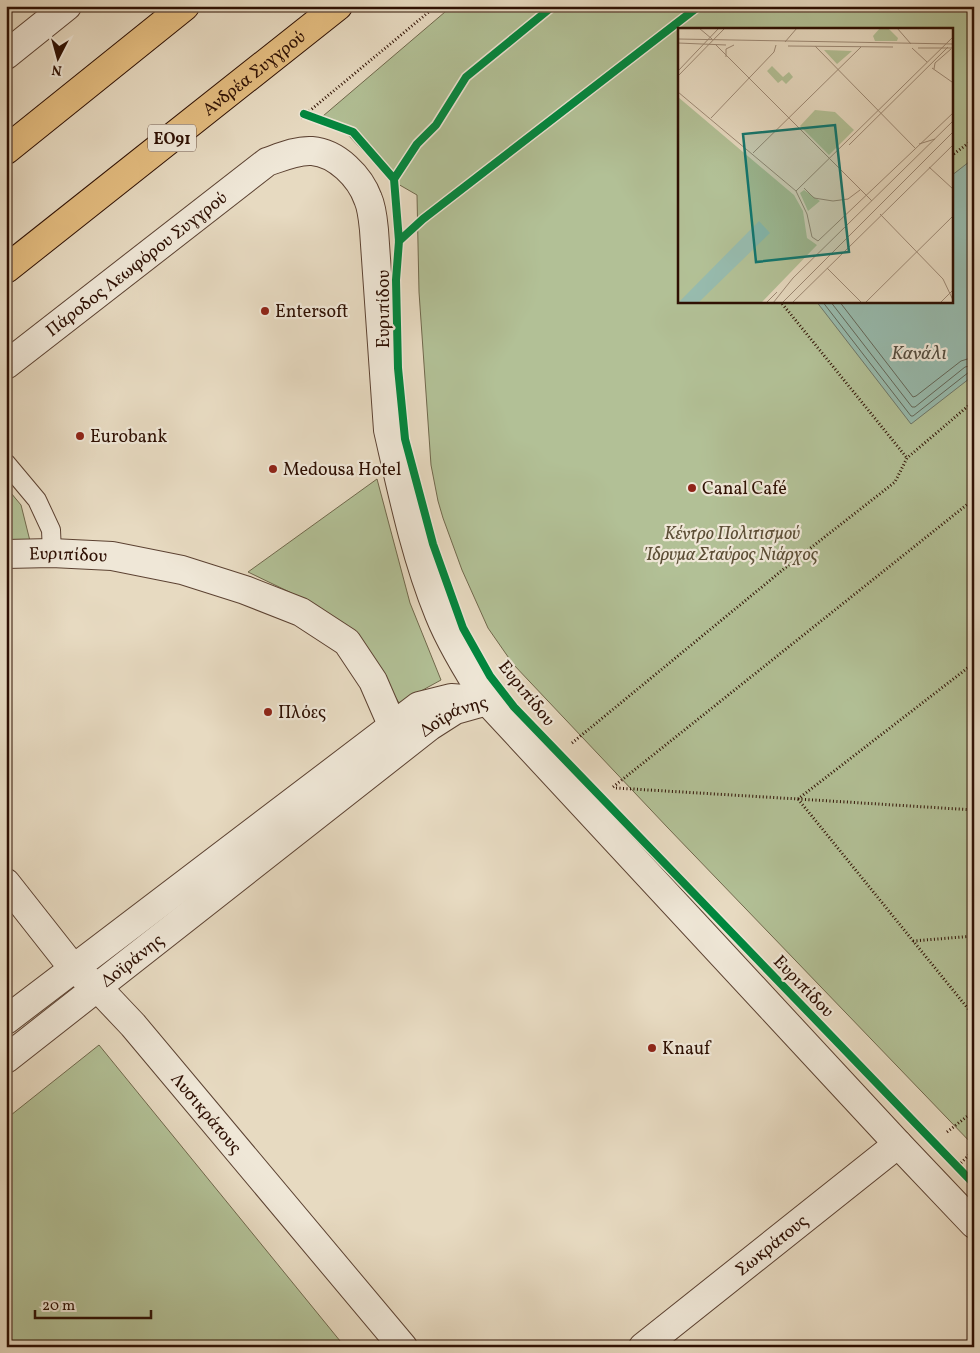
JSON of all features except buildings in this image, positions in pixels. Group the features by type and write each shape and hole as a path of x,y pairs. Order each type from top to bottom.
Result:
{"highway":[{"path":"6,150 185,6"},
{"name":"Ανδρέα Συγγρού","path":"6,269 338,6"}],"street":[{"path":"6,55 67,6"},
{"name":"Ευριπίδου","path":"267,162 292,154 312,151 333,157 347,168 357,180 368,199 374,230 388,430 414,536 439,615 462,660 487,700 974,1224"},
{"name":"Πάροδος Λεωφόρου Συγγρού","path":"6,365 267,162"},
{"name":"Ευριπίδου","path":"6,554 52,553 112,556 182,570 246,590 301,612 347,642 373,681 393,727"},
{"name":"Δοϊράνης","path":"6,1020 419,706 451,698 487,700"},
{"name":"Δοϊράνης","path":"6,1059 430,726 455,710 487,700"},
{"name":"Λυσικράτους","path":"6,883 73,968 97,987 133,1025 403,1347"},
{"name":"Σωκράτους","path":"643,1347 898,1144"}],"lane":[{"path":"6,463 37,500 51,530 52,553"}],"path":[{"path":"298,120 436,6"},
{"path":"304,114 312,117"},
{"path":"952,155 974,138"},
{"path":"781,302 906,458"},
{"path":"571,744 785,568 895,482 906,458 974,401"},
{"path":"974,499 613,788 974,810"},
{"path":"798,799 974,663"},
{"path":"798,799 974,1016"},
{"path":"913,940 974,936"},
{"path":"947,1132 974,1111"},
{"path":"950,1159 962,1172"}],"green space":[{"name":"Κέντρο Πολιτισμού Ίδρυμα Σταύρος Νιάρχος","path":"452,6 974,6 974,1146 513,664 488,628 462,570 443,518 431,465 419,292 417,195 391,180 349,136 323,116"},
{"path":"377,479 410,603 441,680 399,703 361,641 306,600 248,572"},
{"path":"6,487 21,505 30,541 6,541"},
{"path":"99,1045 345,1347 6,1347 6,1119"}],"water":[{"name":"Κανάλι","path":"974,158 974,375 911,424 817,302 952,302 952,175"}],"cycle path":[{"path":"394,179 417,144 436,125 466,77 553,6"},
{"path":"399,241 423,219 699,6"},
{"path":"304,114 353,132 394,179 399,241 396,280 398,368 405,439 433,544 463,628 490,676 514,707 974,1184"}],"place":[{"name":"Entersoft","path":"265,311"},
{"name":"Eurobank","path":"80,436"},
{"name":"Medousa Hotel","path":"273,469"},
{"name":"Canal Café","path":"692,488"},
{"name":"Πλόες","path":"268,712"},
{"name":"Knauf","path":"652,1048"}]}
